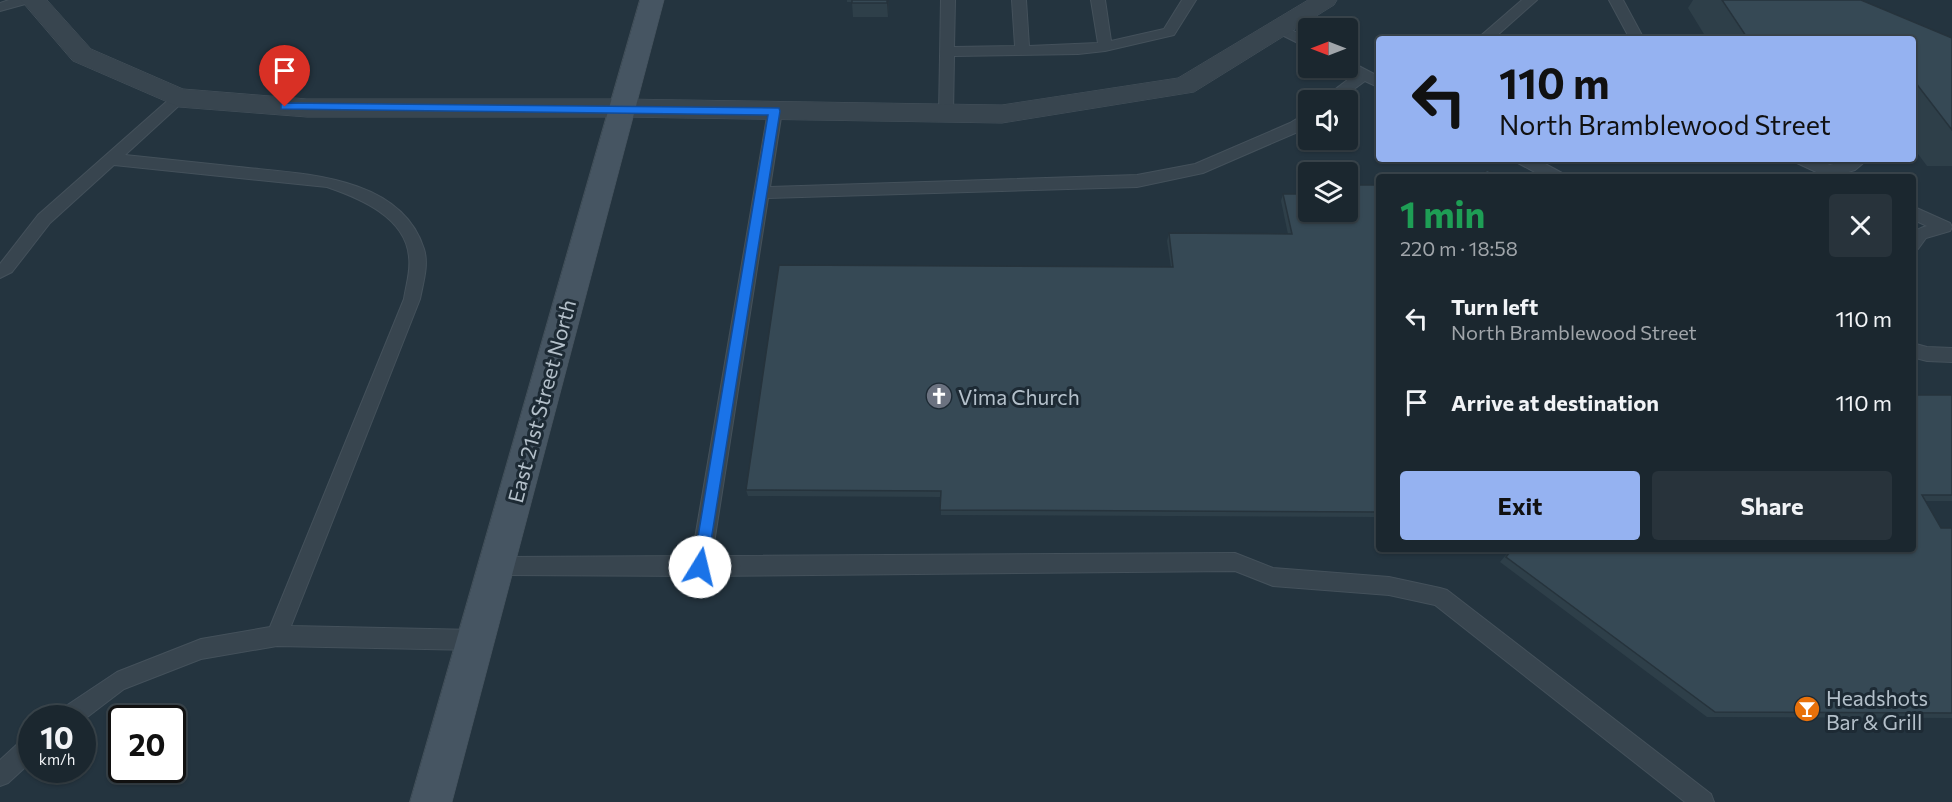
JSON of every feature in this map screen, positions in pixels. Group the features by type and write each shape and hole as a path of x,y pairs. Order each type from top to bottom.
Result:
{"main road":[{"name":"East 21st Street North","path":"430,802 652,0"}],"street":[{"path":"33,0 82,55 178,98 307,108 622,108 946,114 1002,114 1185,87 1325,0"}],"lane":[{"path":"0,7 24,0"},
{"path":"946,114 948,0"},
{"path":"1019,0 1022,52"},
{"path":"1098,0 1105,47"},
{"path":"947,52 1022,52 1105,47 1169,32 1190,0"},
{"path":"1488,36 1530,0"},
{"path":"1616,0 1634,36"},
{"path":"1279,28 1298,38"},
{"path":"1358,70 1376,81"},
{"path":"1343,90 1365,74"},
{"path":"0,272 6,268 44,219 178,98"},
{"path":"700,567 775,111"},
{"path":"761,193 1137,181 1198,169 1298,125"},
{"path":"109,159 328,182 361,193 390,212 406,230 416,248 418,269 412,299 277,636"},
{"path":"1529,162 1551,174"},
{"path":"1808,162 1834,174 1856,162"},
{"path":"1916,214 1949,231"},
{"path":"1916,240 1921,233 1949,231"},
{"path":"1916,351 1952,355"},
{"path":"495,566 700,567 930,563 1235,562 1273,577 1389,586 1440,597 1703,802"},
{"path":"86,705 117,682 201,649 277,636 475,640"},
{"path":"0,775 18,759"}],"building":[{"path":"852,0 887,0 887,3 852,3"},
{"path":"1722,0 1861,0 1952,38 1952,130 1916,83 1916,36 1746,36"},
{"path":"1487,170 1495,174 1483,174"},
{"path":"1358,185 1376,185 1376,512 940,510 941,491 746,490 779,265 1173,267 1169,233 1292,234 1283,194 1298,194 1298,222 1358,222"},
{"path":"1916,395 1952,395 1952,495 1922,495 1941,528 1952,528 1952,713 1715,712 1506,557 1510,552 1916,552"}],"place":[{"name":"Vima Church","path":"939,396"},
{"name":"Headshots Bar & Grill","path":"1807,709"}],"route":[{"path":"285,107 775,111 700,567"}]}
